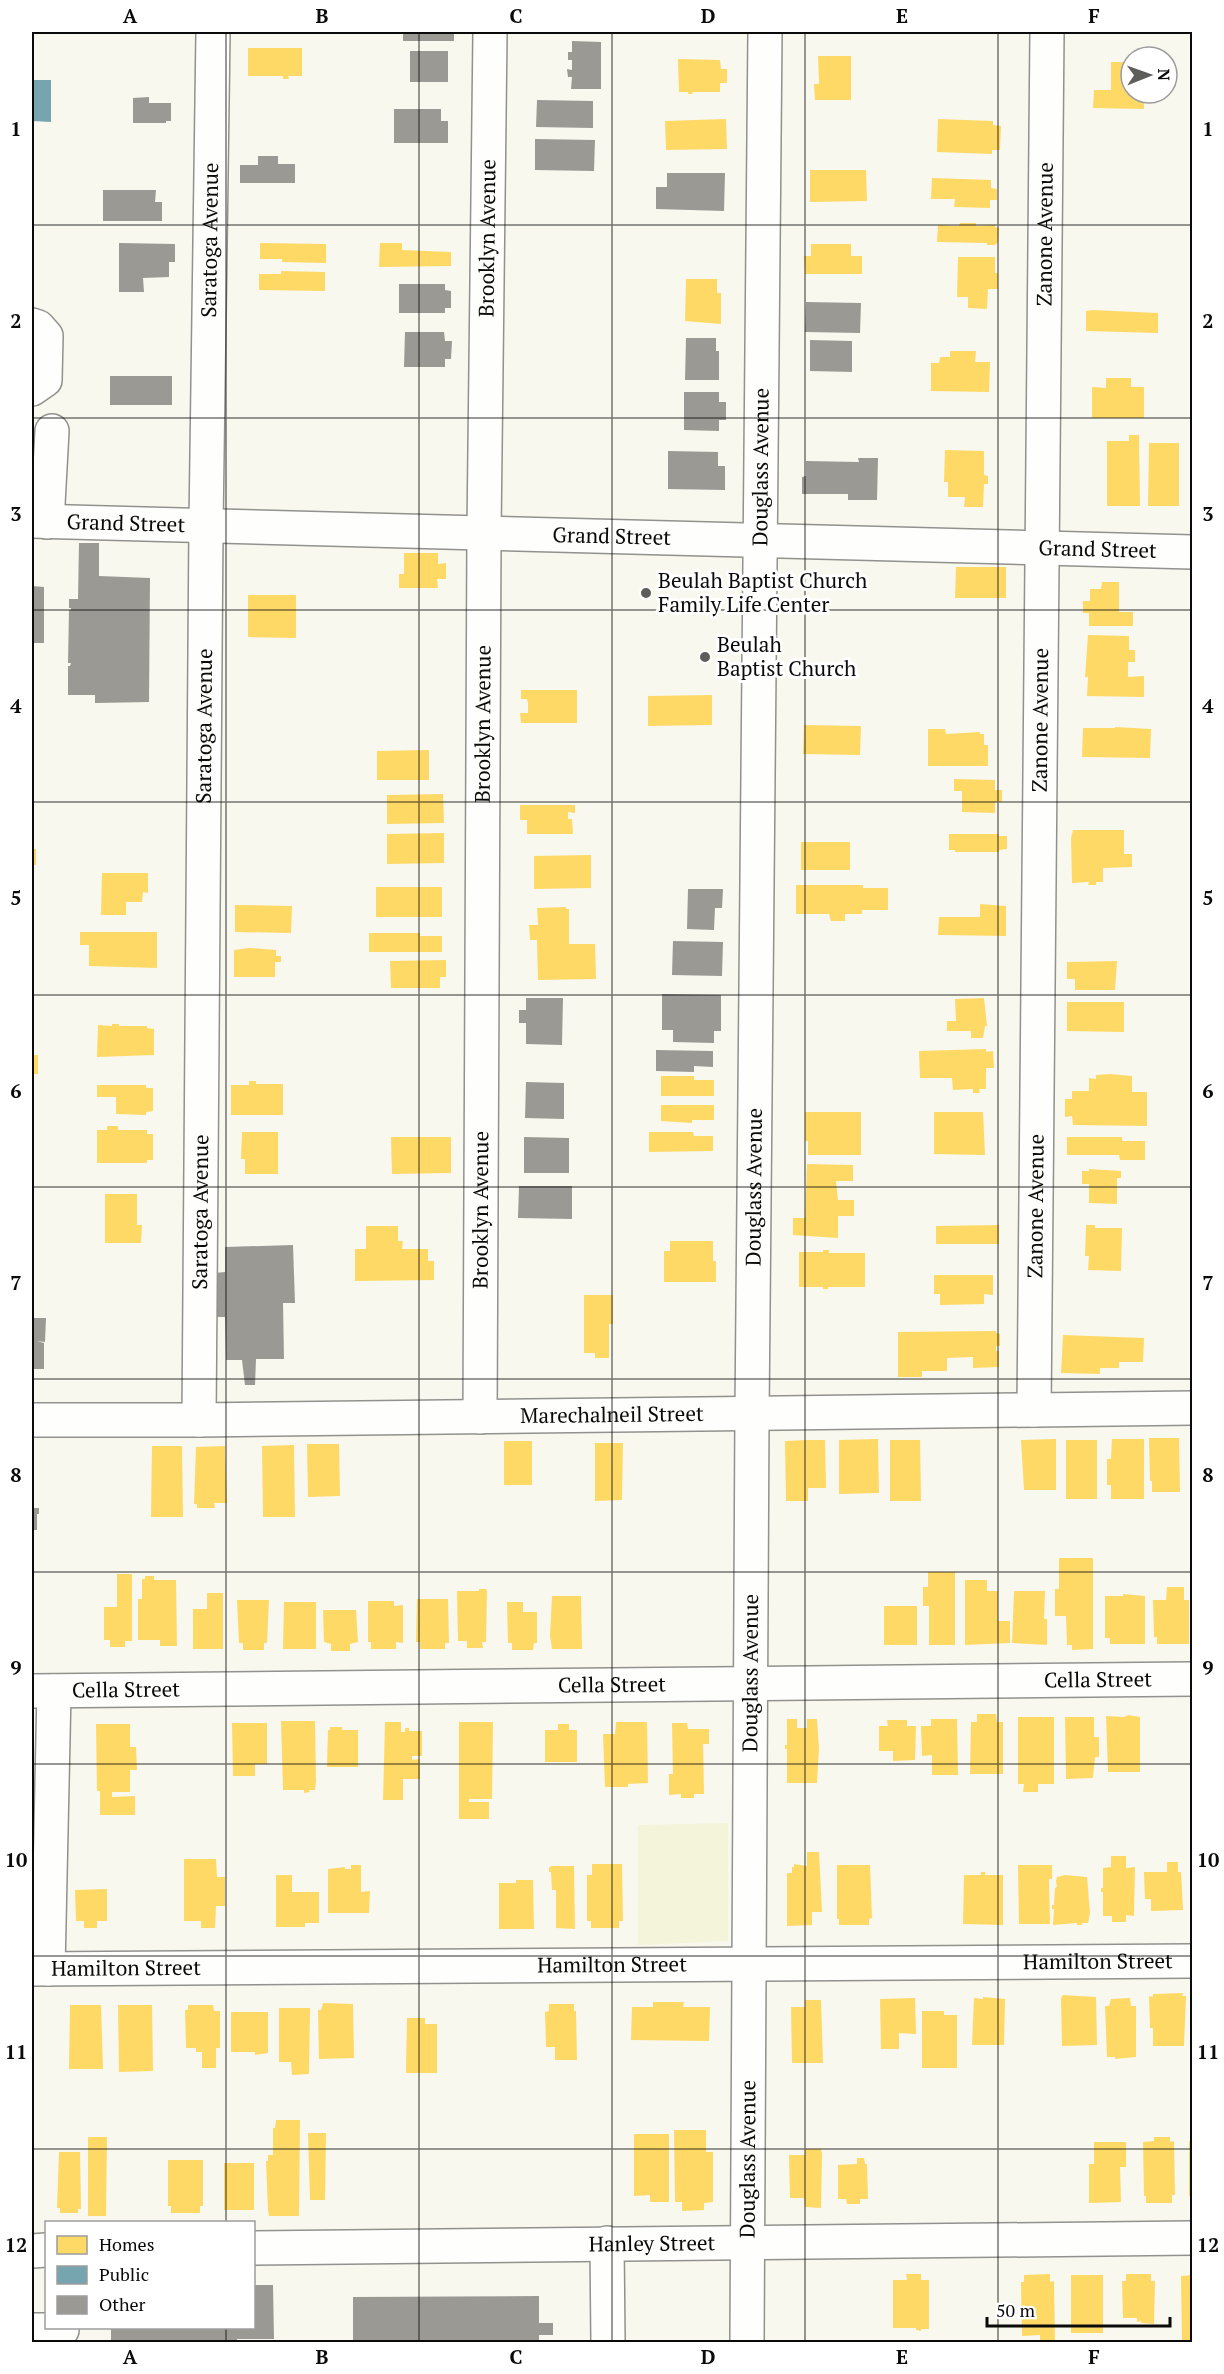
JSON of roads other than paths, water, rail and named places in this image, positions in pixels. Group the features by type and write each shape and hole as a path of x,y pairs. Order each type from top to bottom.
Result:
{"street":[{"name":"Saratoga Avenue","path":"199,1420 206,526 213,32"},
{"name":"Brooklyn Avenue","path":"480,1417 484,533 490,32"},
{"name":"Douglass Avenue","path":"747,2343 752,1413 765,32"},
{"name":"Zanone Avenue","path":"1034,1410 1047,32"},
{"path":"32,325 38,327 46,336 45,380 32,389"},
{"path":"39,522 40,485 52,431"},
{"name":"Grand Street","path":"39,522 1192,552"},
{"name":"Marechalneil Street","path":"32,1420 1192,1408"},
{"name":"Cella Street","path":"43,1691 1192,1679"},
{"path":"40,1969 43,1691"},
{"name":"Hamilton Street","path":"40,1969 1192,1961"},
{"name":"Hanley Street","path":"255,2248 1192,2238"},
{"path":"607,2243 608,2343"}],"place":[{"name":"Beulah Baptist Church Family Life Center","path":"646,593"},
{"name":"Beulah Baptist Church","path":"705,657"}]}
